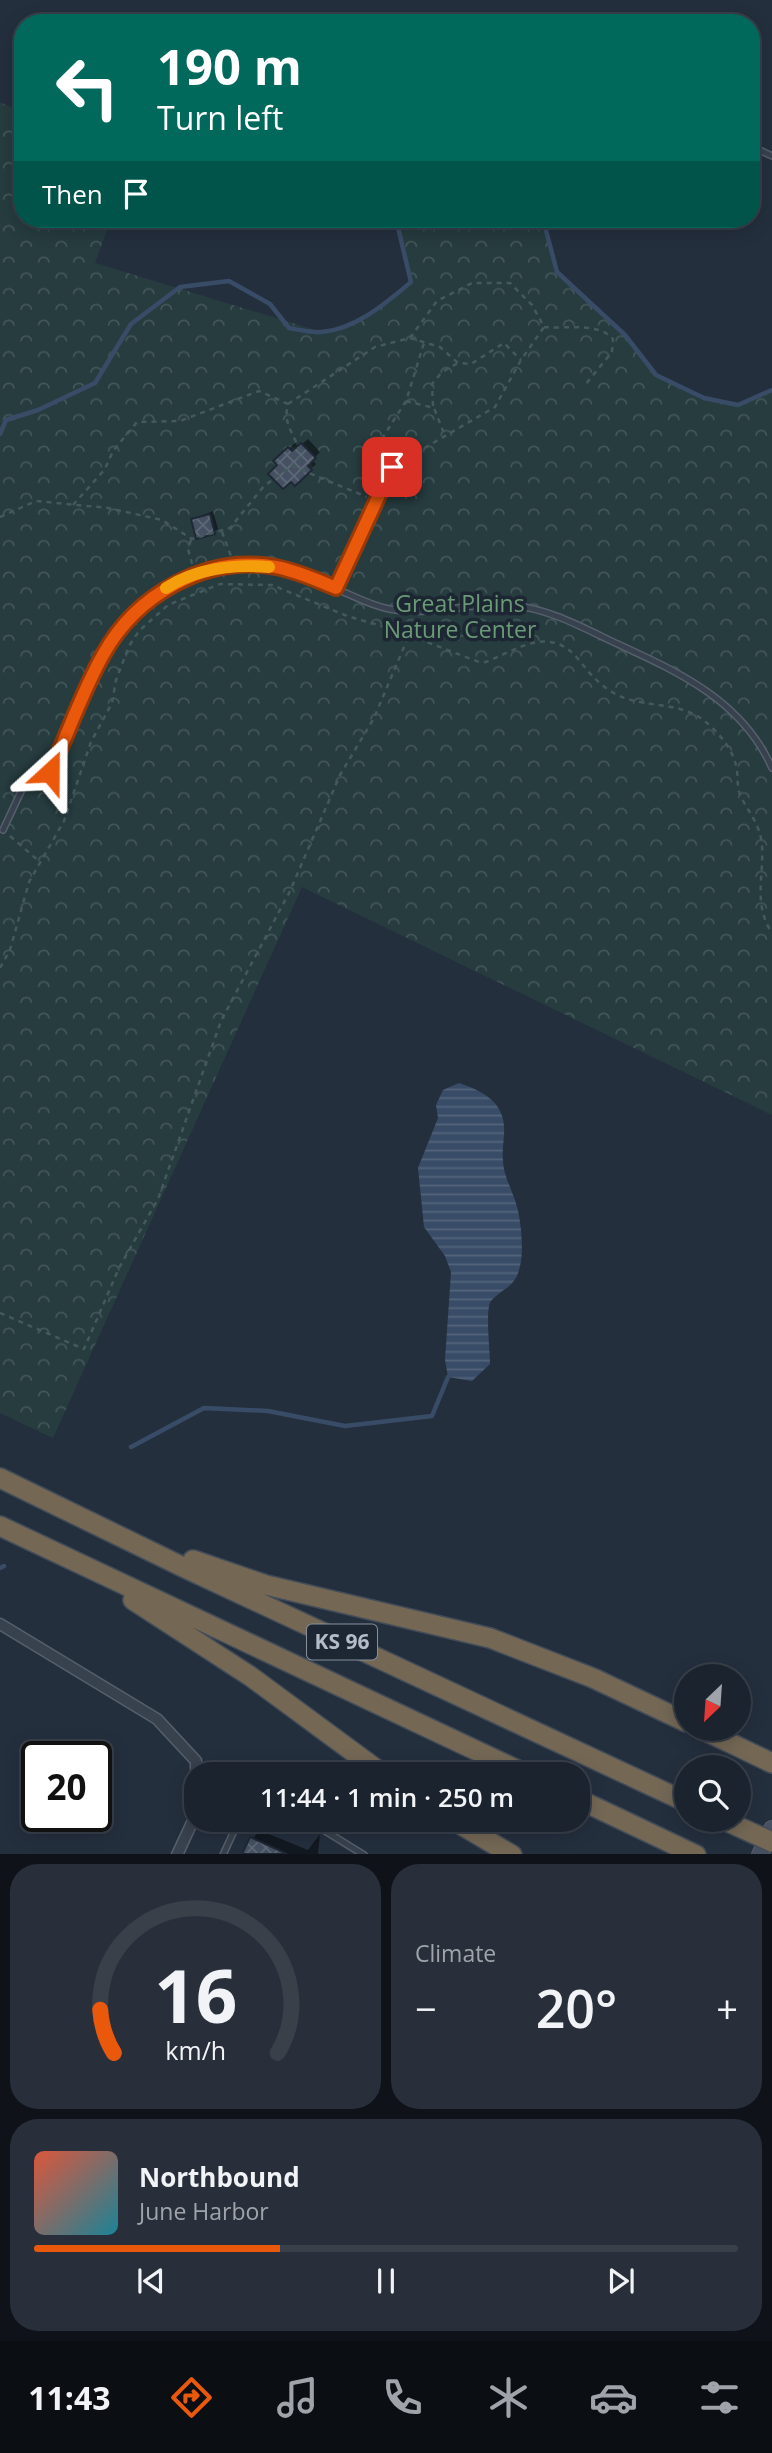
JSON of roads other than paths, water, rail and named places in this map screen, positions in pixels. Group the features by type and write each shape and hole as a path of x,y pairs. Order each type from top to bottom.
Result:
{"highway":[{"name":"KS 96","path":"0,1478 674,1796"},
{"name":"KS 96","path":"0,1526 500,1762"},
{"path":"119,1536 266,1585 490,1638 593,1678 674,1715"},
{"path":"67,1558 250,1676 367,1762"},
{"path":"726,1741 772,1763"},
{"path":"590,1805 696,1854"},
{"path":"474,1832 512,1854"},
{"path":"750,1832 772,1842"}],"main road":[{"path":"760,1854 772,1829"}],"street":[{"path":"0,1624 157,1720 196,1762"},
{"path":"177,1854 187,1832"}],"lane":[{"path":"336,588 392,467"},
{"path":"3,830 25,783 50,772 102,656 136,611 172,584 233,566 274,567 336,588 367,602 411,612 510,605 564,619 664,666 713,695 745,725 772,768"},
{"path":"223,1854 233,1832"},
{"path":"327,1832 364,1854"}],"water":[{"path":"459,1083 487,1096 496,1104 502,1116 504,1167 518,1213 522,1244 518,1274 489,1305 490,1364 472,1381 448,1377 445,1360 451,1272 445,1256 424,1227 418,1168 438,1118 436,1105 443,1090"}],"waterway":[{"path":"0,434 6,420 38,410 95,383 131,324 180,287 229,281 270,304 289,328 318,332 335,330 359,320 411,282 398,228"},
{"path":"545,228 557,272 625,335 656,375 704,398 738,405 772,390"},
{"path":"131,1447 204,1408 268,1411 345,1426 432,1416 448,1377"},
{"path":"0,1568 4,1566"}],"park label":[{"name":"Great Plains Nature Center","path":"460,617"}]}
